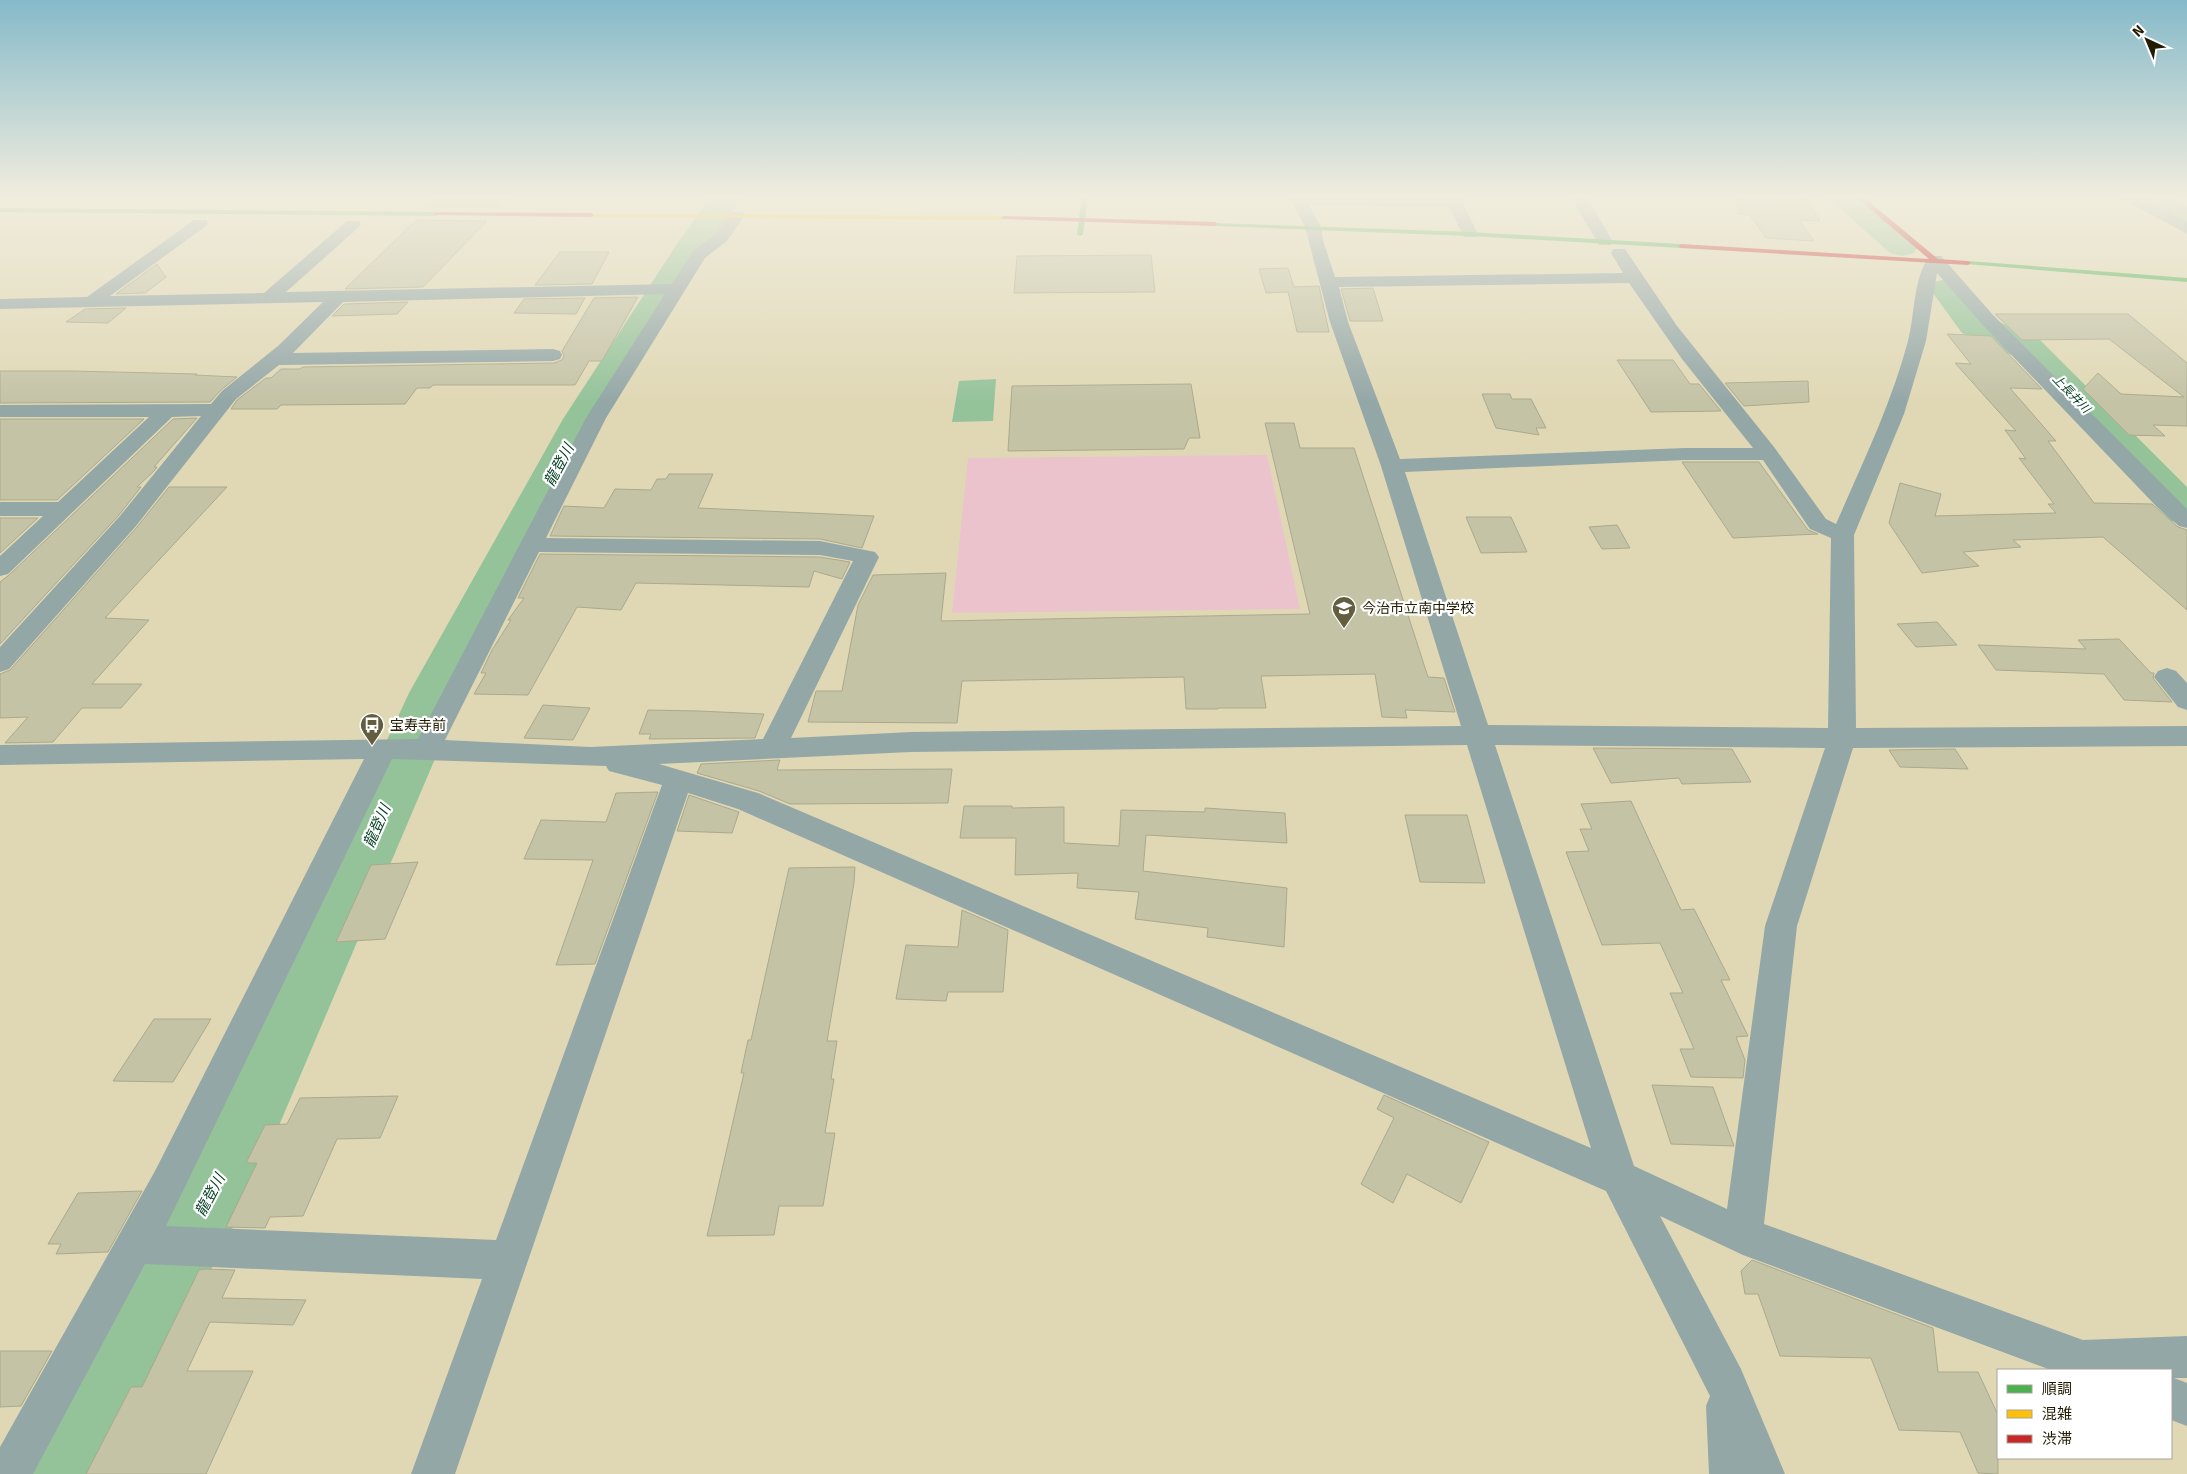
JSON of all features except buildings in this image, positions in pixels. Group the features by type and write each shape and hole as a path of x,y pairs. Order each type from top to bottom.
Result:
{"main road":[{"path":"1814,265 1851,268"},
{"path":"1860,265 1933,270 2187,280"},
{"path":"1928,265 1933,270 1968,275"}],"street":[{"path":"90,302 142,265"},
{"path":"269,298 307,265"},
{"path":"427,749 596,418 692,265"},
{"path":"1324,265 1339,322 1392,466 1619,1178 1726,1384 1763,1474"},
{"path":"1625,265 1690,356 1766,451 1818,524 1843,535"},
{"path":"1933,270 2007,340 2165,502 2187,521"},
{"path":"1743,1236 1780,926 1842,738 1843,535 1894,414 1917,341 1933,270"},
{"path":"1329,282 1634,278"},
{"path":"0,304 676,289"},
{"path":"0,663 128,521 229,395 285,350 338,297"},
{"path":"0,320 22,304"},
{"path":"273,359 553,355"},
{"path":"0,412 218,410"},
{"path":"0,569 167,411"},
{"path":"1392,466 1685,454 1762,454 1766,451"},
{"path":"0,508 64,509"},
{"path":"531,545 820,548 867,557 772,748"},
{"path":"2167,677 2187,701"},
{"path":"0,755 427,749 590,757 911,742 1479,735 1842,738 2187,736"},
{"path":"9,1474 168,1184 384,749"},
{"path":"590,757 678,779 748,801 1619,1178 1743,1236 2095,1365 2187,1357"},
{"path":"433,1474 678,779"},
{"path":"135,1244 508,1260"},
{"path":"1726,1384 1732,1474"},
{"path":"2172,1398 2187,1405"}],"shaded area":[{"path":"996,379 993,421 952,422 959,381"},
{"path":"1267,455 1300,609 952,613 968,458"}],"waterway":[{"name":"龍登川","path":"59,1474 223,1171 436,693 583,419 680,265"},
{"name":"上長井川","path":"1947,289 1975,325 2027,348 2187,512"}],"traffic: fast":[{"path":"1991,265 2187,280"}],"place":[{"name":"今治市立南中学校","path":"1344,629"},
{"name":"宝寿寺前","path":"372,746"}]}
